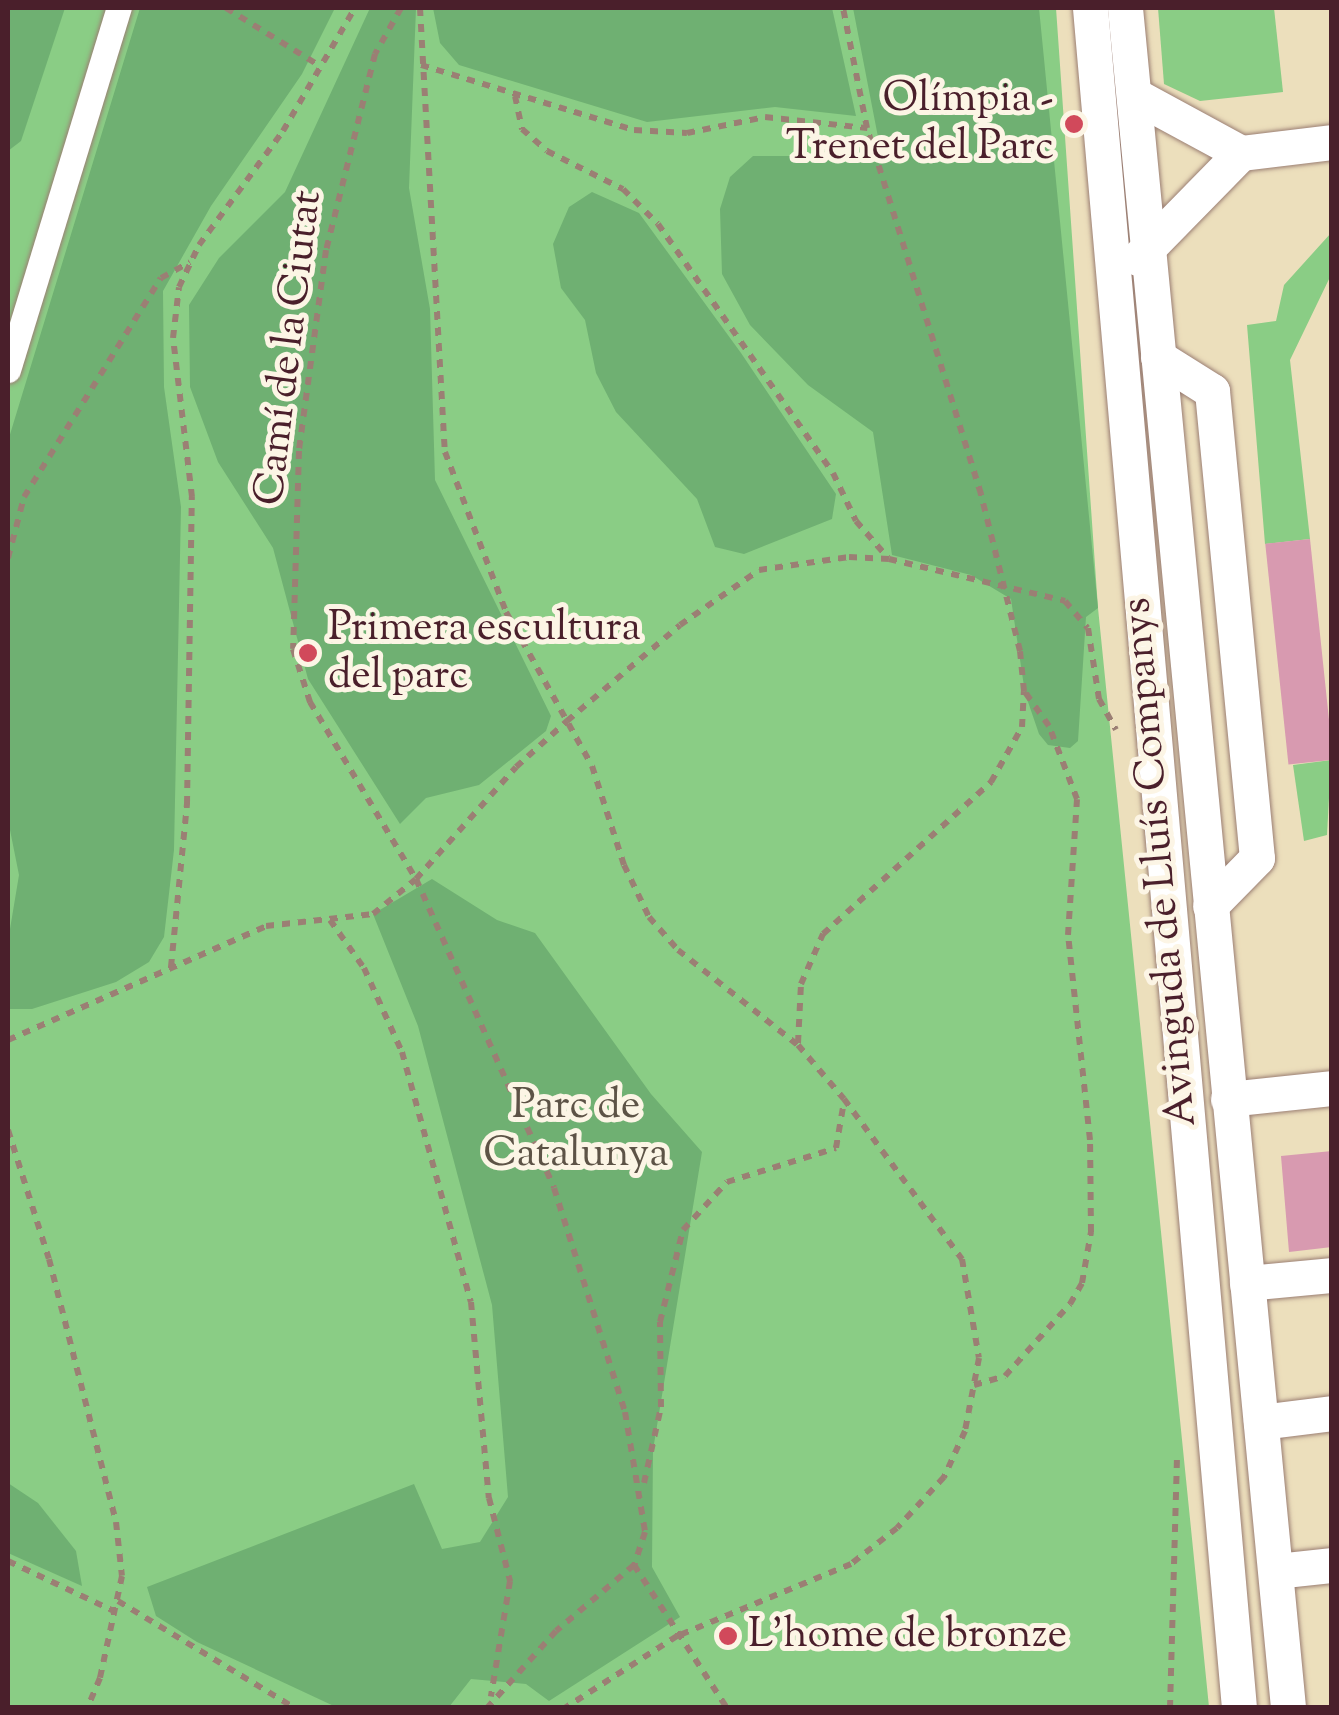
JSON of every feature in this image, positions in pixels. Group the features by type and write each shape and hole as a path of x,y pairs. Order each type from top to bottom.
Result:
{"street":[{"path":"8,370 120,8"},
{"name":"Avinguda de Lluís Companys","path":"1090,8 1176,1026 1239,1708"},
{"name":"Avinguda de Lluís Companys","path":"1126,8 1288,1708"},
{"path":"1134,95 1241,153 1332,142"},
{"path":"1113,284 1241,153"},
{"path":"1158,357 1212,391 1257,858 1210,906"},
{"path":"1176,1026 1228,1099 1332,1088"},
{"path":"1247,1283 1332,1275"},
{"path":"1261,1422 1332,1414"},
{"path":"1276,1572 1332,1565"}],"path":[{"path":"226,8 320,66"},
{"path":"171,966 186,804 192,497 172,338 179,287 191,262 284,131 355,8"},
{"name":"Camí de la Ciutat","path":"400,8 375,54 326,250 298,452 293,649 310,702 416,880 554,1188 596,1305 642,1489 645,1532 634,1565"},
{"path":"420,8 445,452 506,612 592,766 624,865 649,916 678,950 798,1044 844,1099 962,1258 979,1358 965,1431 944,1477 897,1528 851,1564 680,1635 565,1708"},
{"path":"798,1044 801,984 823,934 991,782 1022,727 1024,691 957,407 866,128 843,8"},
{"path":"422,65 634,130 687,133 765,116 866,128"},
{"path":"515,96 522,130 547,151 623,189 658,224 833,473 856,521 889,560"},
{"path":"8,558 24,497 161,278 191,262"},
{"path":"8,1040 266,926 373,914 416,880 516,767 567,721 694,614 759,570 850,557 889,560 1066,601 1078,613 1092,642 1099,699 1119,735"},
{"path":"974,1385 1004,1376 1070,1304 1082,1283 1091,1232 1090,1140 1067,906 1077,799 1049,726 1024,691"},
{"path":"330,920 364,968 402,1052 472,1302 489,1498 510,1580 488,1705"},
{"path":"642,1489 661,1407 660,1322 683,1230 727,1182 836,1148 844,1126 844,1099"},
{"path":"8,1130 100,1446 118,1540 118,1602 88,1708"},
{"path":"1170,1708 1181,1446"},
{"path":"8,1561 116,1612"},
{"path":"488,1705 556,1632 634,1565 727,1708"},
{"path":"118,1602 295,1708"}],"green space":[{"name":"Parc de Catalunya","path":"8,8 1056,8 1098,608 1209,1707 8,1707"},
{"path":"8,8 65,8 21,141 8,151"},
{"path":"140,8 335,8 302,74 211,206 163,291 164,387 181,507 174,850 164,937 149,962 116,982 32,1009 8,1009 8,941 19,875 8,820 8,441"},
{"path":"370,8 416,8 409,188 430,309 435,480 551,716 546,731 479,785 426,798 400,824 308,679 273,548 218,462 190,387 189,305 219,258 285,192"},
{"path":"433,8 832,8 856,116 775,107 647,122 459,65 440,43"},
{"path":"853,8 1039,8 1098,608 1086,617 1078,741 1070,748 1048,745 1039,734 1025,693 1011,599 971,575 892,555 873,432 808,385 750,325 722,274 720,209 730,177 753,156 849,156 878,137"},
{"path":"1158,8 1274,8 1283,92 1200,101 1164,84"},
{"path":"592,192 639,213 741,353 836,494 832,519 744,554 715,547 697,499 616,412 596,373 585,320 561,288 553,244 569,207"},
{"path":"1331,233 1331,275 1290,360 1310,539 1265,544 1247,325 1276,321 1284,285"},
{"path":"1331,760 1327,835 1304,841 1293,765"},
{"path":"432,879 497,920 535,933 651,1094 702,1152 653,1450 652,1567 680,1617 549,1701 526,1684 471,1679 449,1707 336,1707 197,1642 156,1616 147,1587 414,1484 442,1549 480,1542 508,1497 492,1305 418,1026 373,914"},
{"path":"8,1483 38,1503 76,1551 82,1586 8,1553"}],"building":[{"path":"1310,539 1332,760 1288,764 1265,544"},
{"path":"1332,1151 1332,1247 1289,1252 1281,1156"}],"place":[{"name":"Olímpia - Trenet del Parc","path":"1074,124"},
{"name":"Primera escultura del parc","path":"308,653"},
{"name":"L'home de bronze","path":"728,1636"}]}
